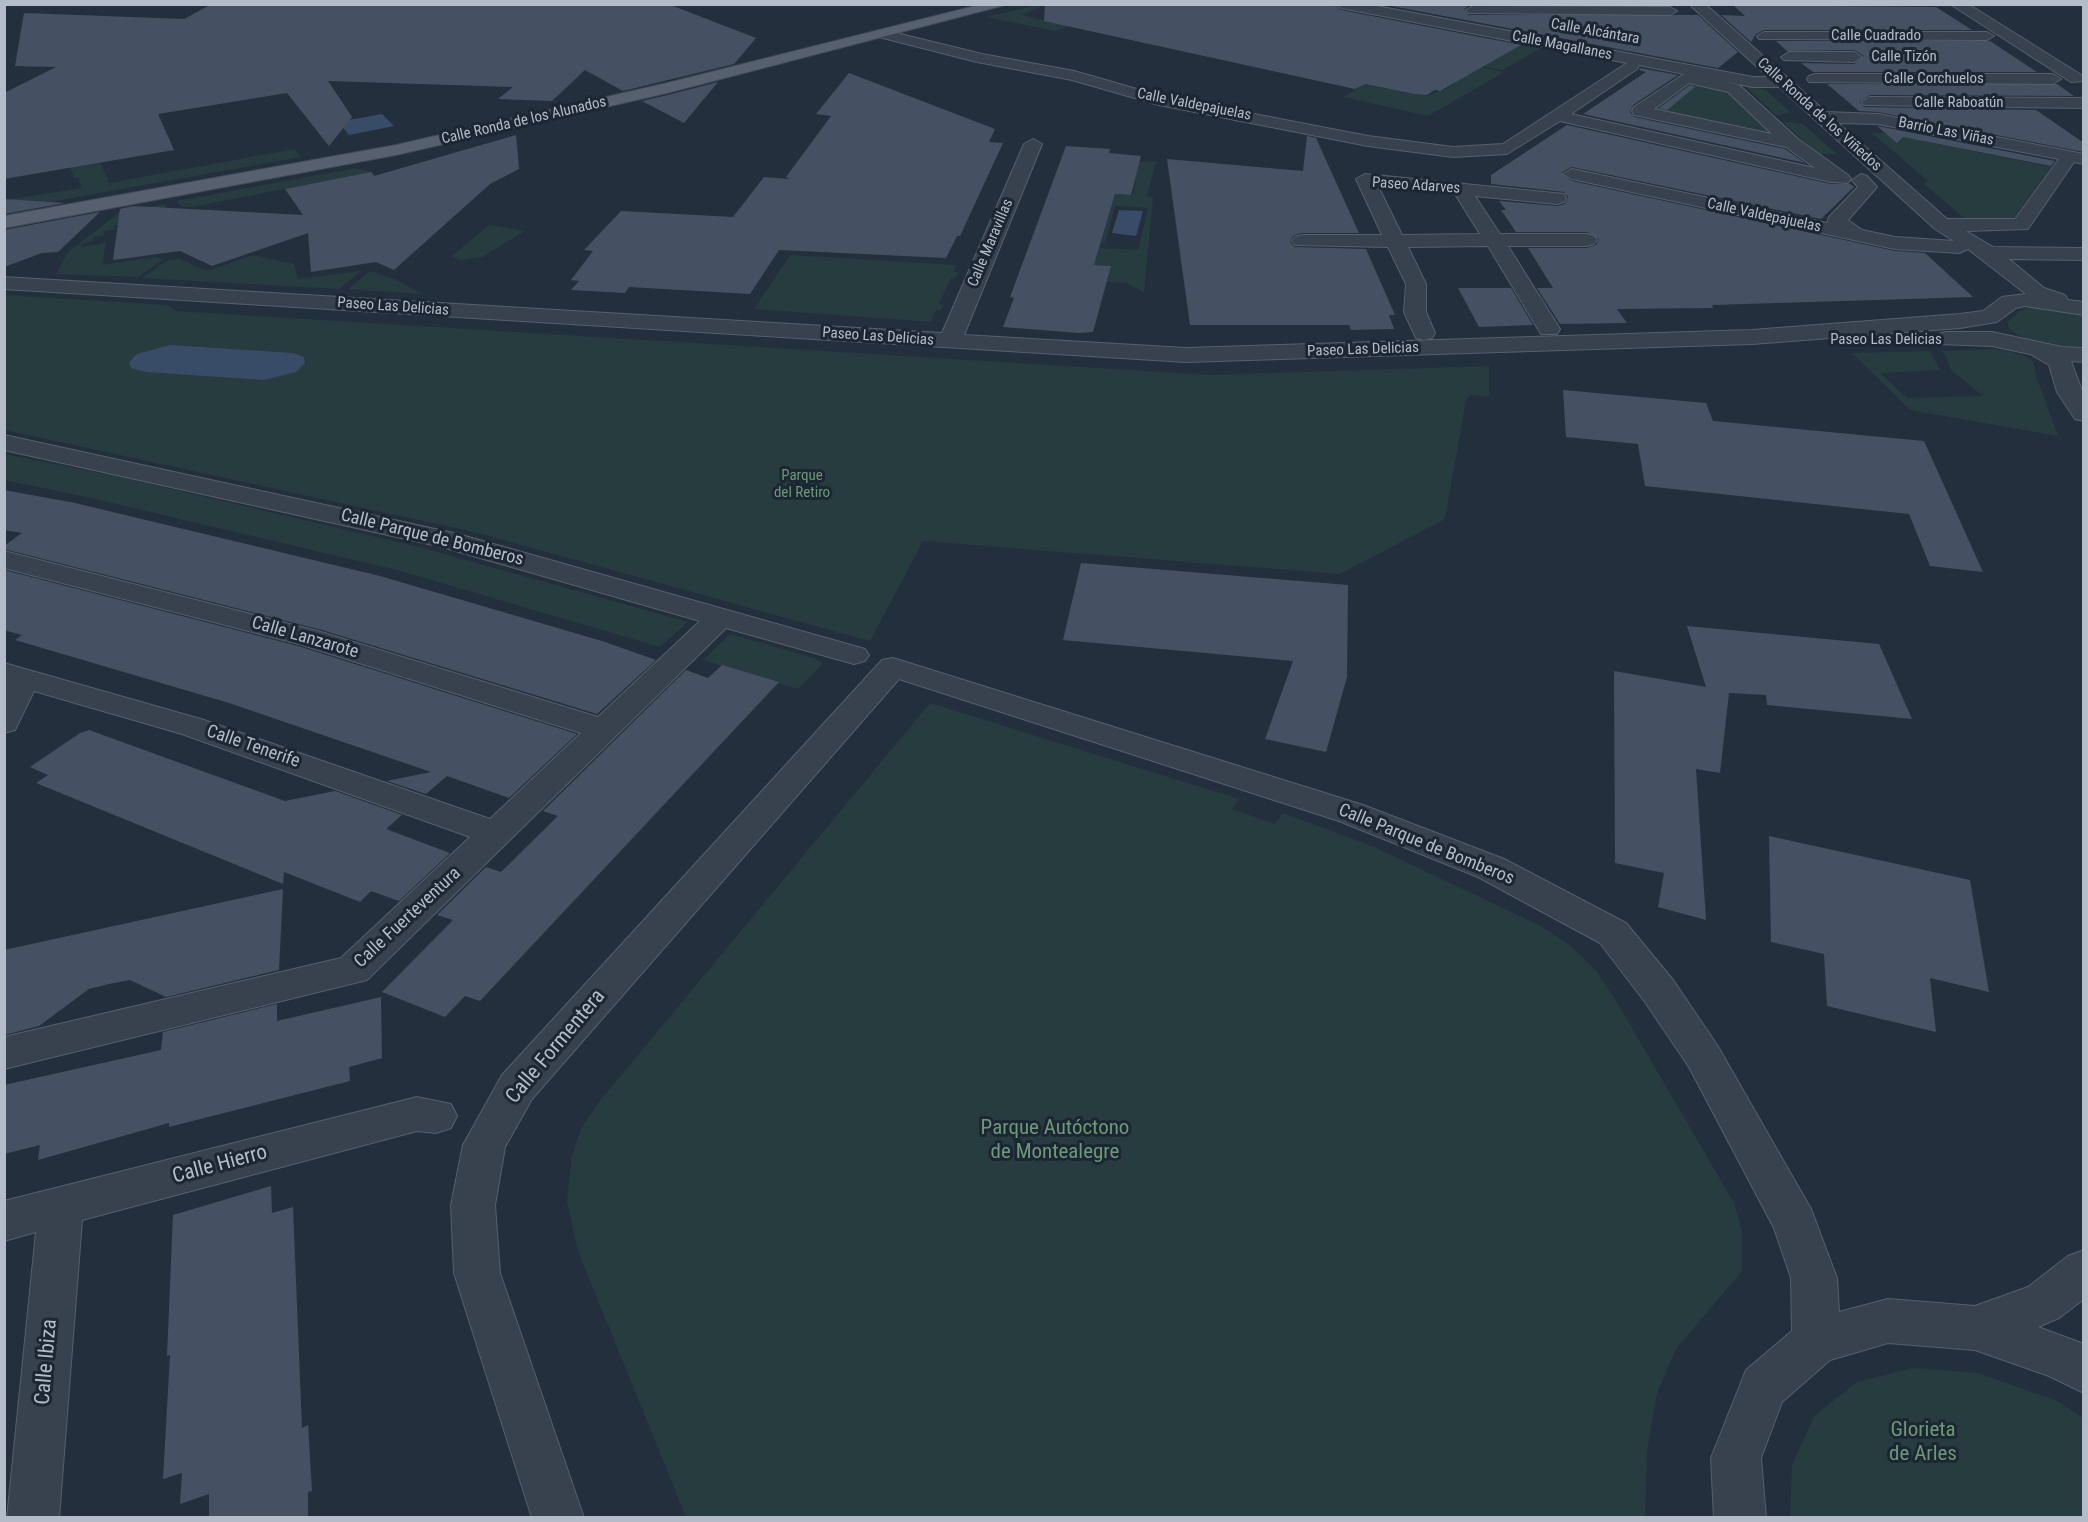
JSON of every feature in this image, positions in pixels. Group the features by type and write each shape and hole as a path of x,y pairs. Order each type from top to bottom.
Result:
{"main road":[{"name":"Calle Ronda de los Alunados","path":"4,220 396,150 667,88 1002,4"}],"street":[{"name":"Calle Magallanes","path":"1341,4 1753,82 1783,82"},
{"name":"Calle Ronda de los Viñedos","path":"1696,4 1942,225 1959,247 2004,292 2010,302"},
{"path":"1957,4 2084,83"},
{"name":"Calle Alcántara","path":"1645,25 1553,25 1467,9 1670,11"},
{"name":"Calle Valdepajuelas","path":"884,34 982,58 1074,76 1159,100 1368,141 1453,152 1507,149 1558,116"},
{"name":"Calle Cuadrado","path":"1764,36 1987,36"},
{"path":"1727,52 1750,52"},
{"name":"Calle Tizón","path":"1789,57 1870,57"},
{"path":"1558,116 1632,66"},
{"path":"1608,147 1640,111 1686,78 1733,88 1792,143 1851,180 1868,187 1836,221 1854,233"},
{"name":"Calle Corchuelos","path":"1815,79 2053,79"},
{"name":"Calle Raboatún","path":"1852,99 1870,102 2084,103"},
{"path":"1870,102 1933,120 1998,125"},
{"path":"1640,111 1792,143"},
{"path":"1558,116 1851,180 1892,180"},
{"name":"Barrio Las Viñas","path":"1822,117 1878,119 2077,157 2021,225 1942,225"},
{"name":"Calle Maravillas","path":"950,342 1033,144"},
{"path":"1690,164 1707,150"},
{"name":"Calle Valdepajuelas","path":"1590,160 1572,174 1895,243 1959,247"},
{"path":"1779,183 1794,169"},
{"path":"1658,192 1674,178"},
{"name":"Paseo Adarves","path":"1424,333 1414,312 1416,284 1365,179 1557,198"},
{"path":"1462,189 1549,329"},
{"path":"1750,212 1764,198"},
{"name":"Calle Ronda de los Viñedos","path":"1942,225 1989,253 2037,291 2075,307"},
{"path":"1302,241 1587,240"},
{"path":"1989,253 2084,254"},
{"name":"Paseo Las Delicias","path":"4,283 1186,355 1752,337 1989,317 1990,325 2000,335 2030,347"},
{"path":"1989,317 2010,302 2033,300 2075,307"},
{"name":"Paseo Las Delicias","path":"1752,337 1801,340 1992,339 2084,355"},
{"path":"2030,347 2059,362 2069,392 2084,414"},
{"name":"Calle Parque de Bomberos","path":"4,442 448,540 854,655"},
{"name":"Calle Lanzarote","path":"4,559 310,638 603,729"},
{"name":"Calle Fuerteventura","path":"4,1053 354,970 721,617"},
{"name":"Calle Parque de Bomberos","path":"893,667 1351,813 1491,868 1613,933 1659,991 1703,1056 1795,1222 1814,1278 1816,1341"},
{"name":"Calle Formentera","path":"558,1518 477,1273 472,1205 484,1145 517,1087 893,667"},
{"path":"4,723 14,675"},
{"name":"Calle Tenerife","path":"14,675 193,727 497,834"},
{"name":"Calle Hierro","path":"4,1221 417,1114 436,1116"},
{"name":"Calle Ibiza","path":"33,1518 62,1206"},
{"path":"1975,1328 2043,1302 2084,1271"},
{"path":"1740,1518 1736,1458 1763,1387 1816,1341 1888,1321 1975,1328 2063,1358 2084,1370"}],"green space":[{"path":"1044,5 1022,15 1070,26 1055,31 987,17"},
{"path":"1496,39 1541,48 1503,70 1457,61"},
{"path":"1454,62 1504,72 1428,116 1343,97 1368,83 1385,89 1390,86 1405,89 1401,92 1428,96 1454,85 1450,83"},
{"path":"1687,84 1725,88 1774,135 1652,110"},
{"path":"1745,86 1766,90 1791,113 1776,115"},
{"path":"1782,121 1803,124 1837,154 1818,154"},
{"path":"1872,133 1885,133 2051,167 2012,220 1969,222 1924,184 1928,181"},
{"path":"94,148 109,183 295,149 301,157 17,208 5,200 82,188 78,178 74,178 68,162"},
{"path":"1125,161 1156,162 1147,196 1153,197 1144,292 1126,283 1107,282 1111,266 1094,265 1099,248 1138,250 1148,208 1115,206 1105,243 1101,243 1115,194 1133,195 1136,181 1119,180"},
{"path":"356,168 372,172 191,207 181,206 177,201"},
{"path":"165,204 167,208 114,226 115,229 103,232 105,235 93,237 93,241 81,244 82,247 106,243 102,265 157,257 163,260 138,277 56,274 68,252 120,212"},
{"path":"489,225 525,231 482,257 460,260 452,256"},
{"path":"253,255 294,264 298,279 361,271 339,289 142,278 168,260 180,259 207,271"},
{"path":"790,255 957,265 954,272 958,272 955,278 951,278 939,304 943,305 941,310 936,310 931,322 754,309"},
{"path":"370,271 394,279 423,294 348,289"},
{"name":"Parque del Retiro","path":"4,295 167,305 176,311 1211,375 1489,366 1489,397 1471,395 1466,400 1445,519 1340,574 923,541 870,641 478,533 5,430"},
{"path":"2028,307 2068,311 2083,316 2083,346 2062,347 2038,343 2010,330 2007,322"},
{"path":"1997,349 2020,354 2033,361 2036,376 2058,436 1910,410 1852,353 1930,351 1940,370 1880,373 1907,398 1983,396 1951,370 1945,354 1940,351"},
{"path":"4,454 121,477 423,548 688,622 660,647 397,570 5,480"},
{"path":"730,634 814,658 823,663 798,689 703,660"},
{"name":"Parque Autóctono de Montealegre","path":"930,703 1239,799 1232,809 1275,824 1283,813 1372,846 1541,926 1571,946 1597,972 1734,1203 1742,1230 1742,1271 1676,1349 1657,1393 1647,1452 1645,1517 686,1517 578,1251 567,1202 572,1155 582,1127 599,1102"},
{"name":"Glorieta de Arles","path":"1913,1368 1978,1373 2057,1401 2083,1418 2083,1517 1790,1517 1792,1465 1815,1415 1857,1382"}],"water":[{"path":"382,114 394,126 349,135 338,122"},
{"path":"1119,210 1143,211 1136,236 1112,233"},
{"path":"170,345 293,353 304,357 305,363 296,372 264,380 146,372 131,368 129,362 137,354"}],"building":[{"path":"212,4 668,4 756,38 734,64 623,91 585,70 552,101 498,99 513,87 328,81 352,117 329,146 287,93 158,114 174,150 4,179 4,93 56,67 15,66 24,13 184,19"},
{"path":"1045,4 1332,4 1341,10 1521,45 1440,91 1435,90 1427,95 1366,84 1355,89 1044,21"},
{"path":"1381,4 1471,4 1464,9 1468,15 1698,15 1738,52 1718,68"},
{"path":"1733,5 1936,7 1972,30 1764,30 1756,34 1751,42 1721,15 1745,16"},
{"path":"1776,41 1990,41 2037,72 1813,72 1801,63 1854,64 1864,56 1854,50 1787,51"},
{"path":"1640,68 1678,75 1633,105 1630,112 1634,117 1785,149 1805,163 1583,114 1646,72 1639,70"},
{"path":"849,73 995,129 989,142 1003,143 960,236 957,236 946,258 779,250 750,294 629,287 625,293 571,290 579,281 571,280 593,251 584,250 621,211 733,217 764,177 789,179 786,177 831,116 816,114"},
{"path":"718,82 684,123 642,101 668,95"},
{"path":"1827,84 2057,84 2074,96 1870,95 1860,102 1864,107 2036,110 2084,143 2084,152 1878,112 1859,111"},
{"path":"1690,85 1695,87 1667,110 1659,108"},
{"path":"1567,125 1831,184 1850,184 1854,187 1821,219 1572,167 1561,173 1572,181 1895,251 1925,253 1973,297 1712,305 1713,308 1617,309 1627,323 1560,324 1537,288 1553,288 1528,248 1587,248 1596,245 1599,239 1587,232 1516,232 1501,210 1506,210 1499,201 1557,206 1565,204 1568,197 1564,192 1491,184 1491,175"},
{"path":"1877,126 2055,161 2051,166 1903,137 1897,143"},
{"path":"516,135 519,169 490,184 394,270 376,262 311,272 308,233 212,266 180,251 113,260 120,209 133,206 303,215 285,189 371,172 374,176"},
{"path":"1307,136 1316,138 1359,233 1301,233 1293,236 1290,242 1295,247 1366,249 1395,315 1389,315 1394,329 1351,330 1349,325 1190,325 1167,159 1303,171"},
{"path":"1066,146 1110,149 1109,153 1141,156 1131,195 1115,194 1094,265 1111,266 1093,332 1003,327 1014,298 1010,297"},
{"path":"4,199 65,203 4,214"},
{"path":"100,212 58,252 42,253 4,267 4,230"},
{"path":"1458,288 1511,288 1533,325 1479,327"},
{"path":"1563,390 1706,403 1713,421 1924,441 1983,572 1930,566 1909,514 1645,486 1638,444 1566,437"},
{"path":"4,490 75,503 380,576 602,641 656,660 597,714 322,630 4,549 4,546 22,533 4,530"},
{"path":"1081,563 1348,585 1347,677 1326,752 1265,739 1293,661 1063,640"},
{"path":"4,570 298,646 577,734 509,798 447,776 426,794 387,781 431,772 229,703 15,640 22,635 4,630"},
{"path":"1687,626 1879,644 1912,719 1767,705 1766,695 1729,693 1720,773 1696,769 1706,920 1658,907 1664,873 1615,863 1614,671 1706,687"},
{"path":"722,665 779,682 480,1001 465,996 445,1017 382,992 453,920 437,915 486,867 501,872 558,816 543,811 686,670 708,678"},
{"path":"89,730 285,801 335,791 402,815 386,829 450,853 399,901 371,891 360,902 284,872 283,884 36,783 48,775 30,767 80,733"},
{"path":"1769,836 1970,880 1989,992 1930,978 1936,1032 1827,1006 1824,954 1771,942"},
{"path":"283,889 279,970 166,997 130,980 109,984 89,989 39,1026 4,1035 4,950"},
{"path":"381,997 382,1058 349,1067 350,1081 169,1127 169,1123 38,1160 40,1145 4,1154 4,1085 161,1050 163,1032 277,1004 277,1021"},
{"path":"271,1186 272,1213 293,1207 302,1428 308,1425 312,1491 308,1492 308,1518 209,1518 209,1494 180,1504 182,1473 163,1479 170,1355 167,1356 173,1215"}]}
